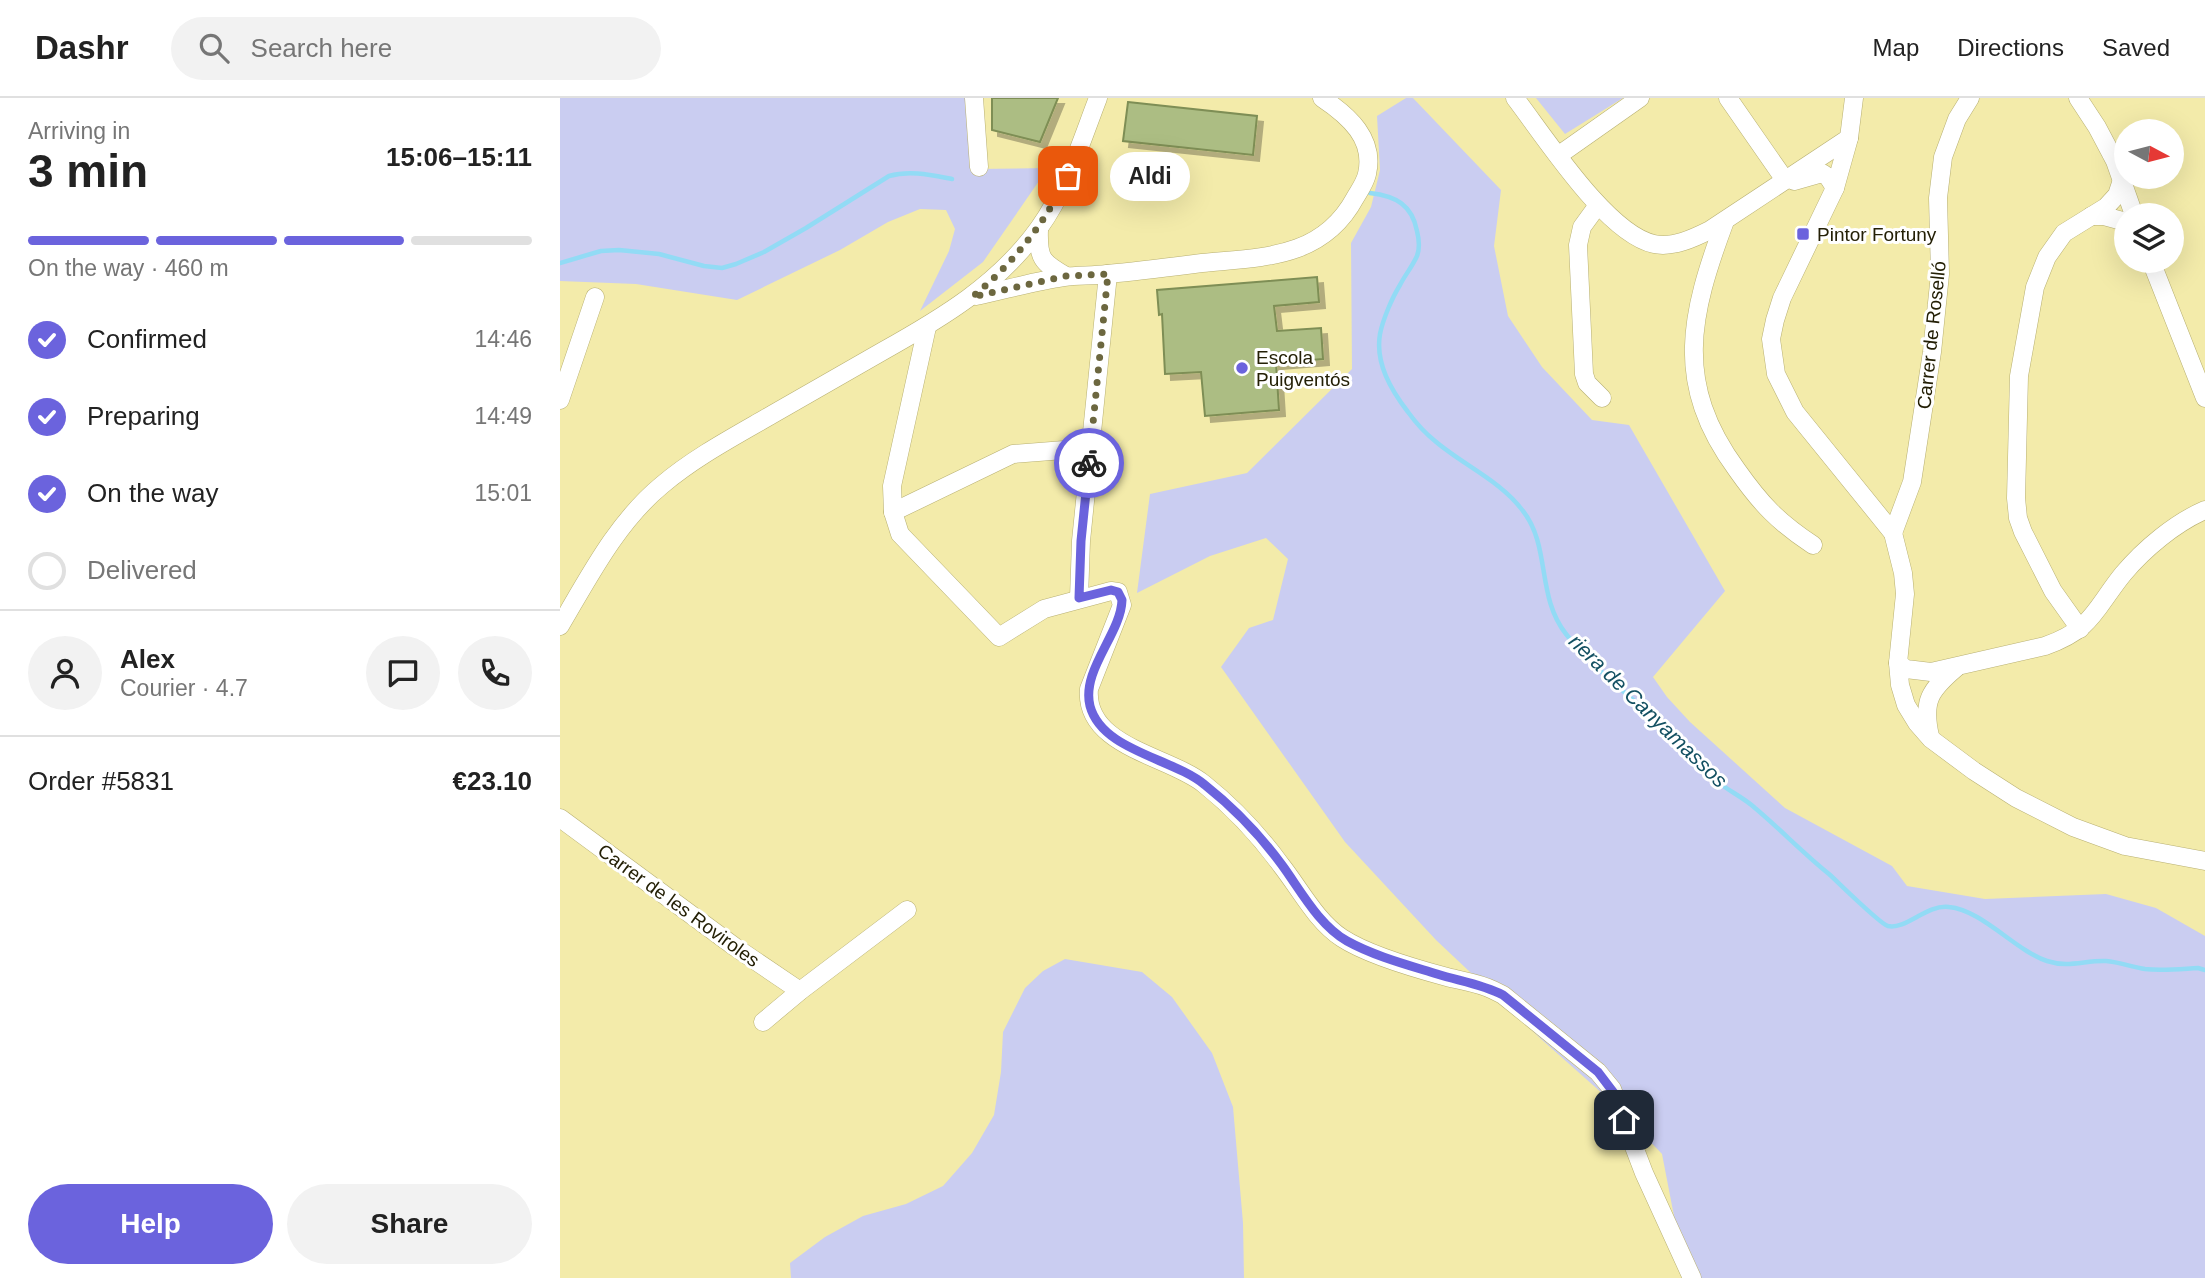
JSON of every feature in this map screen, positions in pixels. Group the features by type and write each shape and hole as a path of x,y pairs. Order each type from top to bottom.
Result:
{"street":[{"path":"974,98 979,167"},
{"path":"560,626 631,516 661,485 713,448 927,327 996,278 1038,229 1068,176 1098,98"},
{"path":"972,297 1066,276 1255,260 1299,248 1327,233 1351,206 1366,178 1368,151 1364,138 1353,123 1322,98"},
{"path":"1515,98 1598,205 1637,239 1657,245 1689,241 1725,221 1849,138"},
{"path":"1559,155 1640,98"},
{"path":"1728,98 1781,183"},
{"path":"1854,98 1849,138 1835,188 1782,298 1771,339 1772,356 1783,392 1795,412 1893,533 1905,594 1898,663 1900,685 1906,705 1917,723 1952,756 2016,798 2073,827 2125,846 2205,861"},
{"name":"Carrer de Roselló","path":"1893,533 1912,482 1932,352 1940,274 1938,198 1943,157 1957,119 1970,98"},
{"path":"2078,98 2114,159"},
{"path":"1781,183 1822,173 1835,188"},
{"path":"2080,629 2053,591 2018,519 2018,400 2022,355 2041,270 2047,257 2064,233 2112,201 2118,189"},
{"path":"1598,205 1582,227 1578,245 1584,374 1587,383 1602,398"},
{"path":"2091,216 2114,219"},
{"path":"1725,221 1704,278 1698,308 1693,346 1701,403 1724,453 1761,503 1787,528 1813,545"},
{"path":"1038,229 1038,248 1042,260 1066,276"},
{"path":"2156,273 2205,398"},
{"path":"1079,598 1081,541 1108,274"},
{"path":"560,400 594,297"},
{"path":"927,327 892,486 893,512 900,534 999,637 1044,609 1111,590 1118,592 1122,605 1089,688 1091,710 1101,725 1139,752 1192,775 1229,805 1259,837 1307,900 1340,937 1368,951 1503,995 1598,1072 1617,1097 1635,1152 1692,1278"},
{"path":"893,512 1013,454 1090,448"},
{"path":"1898,663 1906,669 1931,672 2062,640 2080,629 2100,609 2122,575 2140,556 2167,534 2205,510"},
{"path":"1931,738 1926,718 1928,700 1937,683 1959,665"},
{"name":"Carrer de les Roviroles","path":"560,818 735,947 800,990"},
{"path":"763,1022 800,990 907,910"}],"shaded area":[{"path":"560,98 969,98 974,169 1048,168 983,262 920,311 949,251 955,229 946,210 920,209 888,222 840,250 737,300 636,284 560,281"},
{"path":"1406,98 1413,98 1501,190 1494,246 1508,316 1542,367 1592,420 1629,425 1725,591 1653,677 1690,722 1785,808 1892,866 1907,886 1985,899 2106,894 2156,908 2205,936 2205,1278 1686,1278 1662,1154 1612,1102 1436,940 1345,842 1221,667 1249,628 1273,620 1288,559 1266,538 1210,556 1137,593 1150,494 1247,473 1352,369 1351,243 1371,207 1380,170 1377,116"},
{"path":"1536,98 1623,98 1565,134"},
{"path":"1065,959 1142,972 1172,997 1212,1053 1233,1107 1243,1223 1244,1278 791,1278 790,1263 825,1237 863,1216 906,1204 943,1186 972,1153 994,1115 1001,1072 1003,1032 1025,988 1043,971"}],"building":[{"path":"992,98 1058,98 1040,142 992,130"},
{"path":"1128,102 1257,116 1253,155 1123,141"},
{"path":"1317,277 1319,302 1274,306 1277,331 1321,328 1323,359 1276,363 1279,410 1205,416 1201,372 1165,374 1162,314 1159,315 1157,290"}],"waterway":[{"name":"riera de Canyamassos","path":"560,263 601,251 619,250 659,254 722,268 764,252 889,176 913,173 952,179"},
{"name":"riera de Canyamassos","path":"1370,193 1395,199 1407,208 1415,222 1419,240 1417,256 1391,302 1380,334 1382,366 1396,395 1428,435 1514,500 1532,525 1551,604 1566,634 1601,672 1653,717 1712,777 1755,808 1888,926 1902,924 1933,909 1949,907 1974,915 2023,949 2055,963 2106,961 2145,969 2205,970"}],"way so far":[{"path":"1068,176 1051,211 1038,229 996,278 972,297 1066,276 1108,274 1089,463"}],"place":[{"name":"Aldi","path":"1068,176"},
{"name":"Pintor Fortuny","path":"1803,234"},
{"name":"Escola Puigventós","path":"1242,368"}],"route":[{"path":"1089,463 1081,541 1079,598 1111,590 1118,592 1122,600 1089,688 1091,710 1101,725 1139,752 1192,775 1229,805 1251,827 1327,925 1340,937 1368,951 1503,995 1598,1072 1617,1097 1624,1120"}]}
